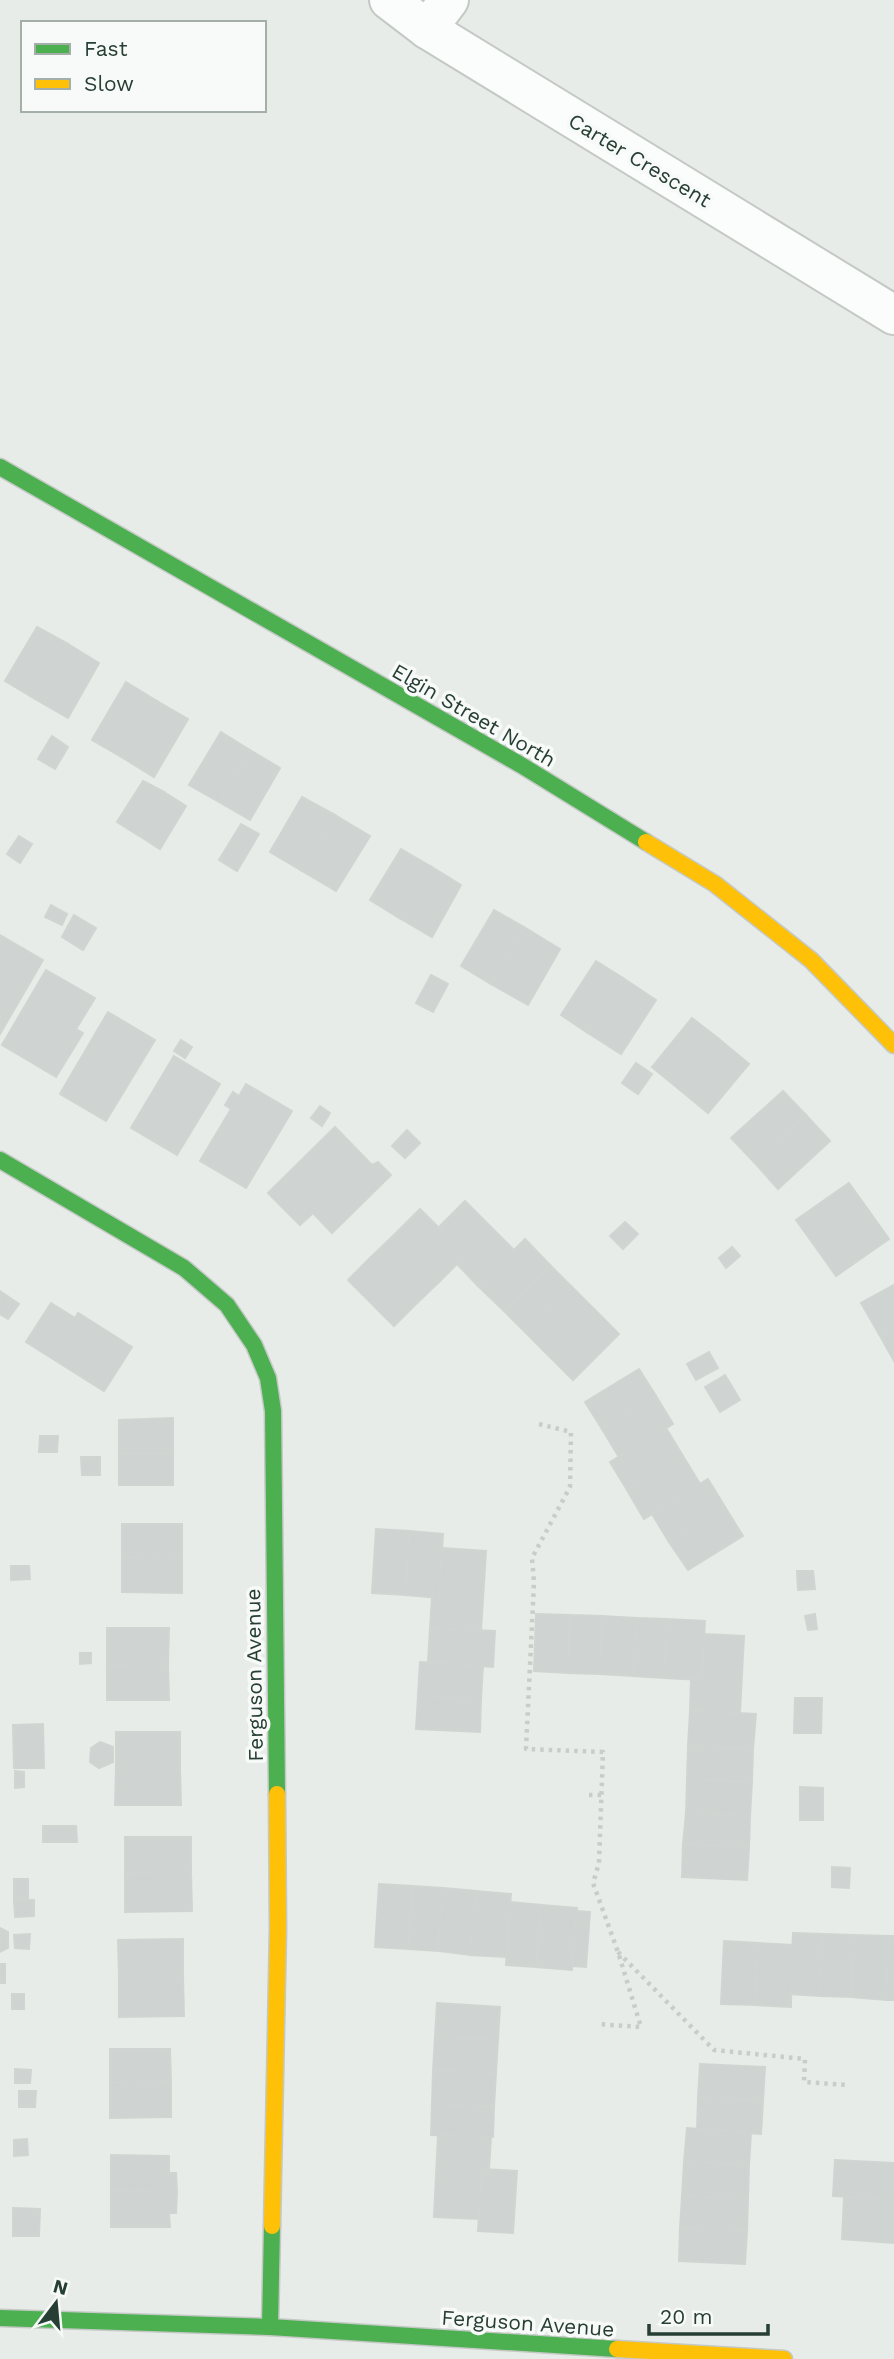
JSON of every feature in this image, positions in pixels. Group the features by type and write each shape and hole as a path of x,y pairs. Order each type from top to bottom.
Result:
{"street":[{"name":"Carter Crescent","path":"389,0 438,15 894,315"},
{"name":"Elgin Street North","path":"0,467 521,765 715,884 811,960 894,1045"},
{"name":"Ferguson Avenue","path":"0,1160 184,1268 227,1305 254,1345 268,1378 273,1411 278,1929 270,2327"},
{"name":"Ferguson Avenue","path":"0,2318 270,2327 784,2359"}],"path":[{"path":"539,1423 571,1432 570,1487 532,1558 534,1582 526,1749 603,1752 599,1863 593,1883 641,2027 597,2025"},
{"path":"589,1795 602,1795"},
{"path":"618,1952 715,2050 805,2059 804,2082 848,2085"}],"building":[{"path":"37,627 68,644 35,699 5,681"},
{"path":"68,644 99,663 68,718 35,699"},
{"path":"126,682 157,701 123,758 92,740"},
{"path":"157,701 188,719 154,777 123,758"},
{"path":"221,732 250,750 219,802 189,785"},
{"path":"52,736 68,747 55,769 38,759"},
{"path":"250,750 280,768 250,820 219,802"},
{"path":"143,781 164,792 138,835 117,822"},
{"path":"164,792 186,806 160,849 138,835"},
{"path":"302,797 335,815 302,871 270,852"},
{"path":"335,815 370,836 336,891 302,871"},
{"path":"241,824 259,834 237,871 219,860"},
{"path":"19,836 32,844 20,863 7,854"},
{"path":"401,849 432,867 401,919 370,900"},
{"path":"432,867 461,885 432,937 401,919"},
{"path":"51,905 67,914 62,925 45,917"},
{"path":"494,910 524,927 491,984 461,966"},
{"path":"74,915 96,928 83,950 62,937"},
{"path":"524,927 560,949 528,1005 491,984"},
{"path":"0,935 43,960 0,1034"},
{"path":"596,961 623,978 588,1033 561,1015"},
{"path":"46,970 95,998 76,1029 83,1033 56,1077 2,1045"},
{"path":"431,975 448,984 433,1012 416,1003"},
{"path":"623,978 656,1000 621,1054 588,1033"},
{"path":"108,1012 155,1040 106,1121 60,1094"},
{"path":"692,1018 719,1039 679,1089 652,1067"},
{"path":"719,1039 749,1064 708,1113 679,1089"},
{"path":"181,1040 192,1047 185,1058 174,1051"},
{"path":"174,1056 220,1084 177,1155 131,1128"},
{"path":"636,1063 652,1074 638,1094 622,1083"},
{"path":"246,1084 292,1111 246,1188 200,1161 231,1109 225,1105 233,1092 239,1096"},
{"path":"783,1091 806,1115 754,1162 731,1138"},
{"path":"320,1106 330,1113 322,1126 311,1118"},
{"path":"806,1115 830,1141 778,1189 754,1162"},
{"path":"335,1127 372,1165 378,1162 391,1175 332,1233 313,1213 300,1225 268,1193"},
{"path":"407,1130 420,1143 405,1158 392,1146"},
{"path":"849,1183 869,1211 817,1249 796,1220"},
{"path":"465,1201 514,1250 478,1286 457,1264 466,1255 439,1227"},
{"path":"420,1209 466,1255 439,1282 393,1236"},
{"path":"869,1211 889,1239 836,1276 817,1249"},
{"path":"625,1222 638,1234 623,1249 610,1236"},
{"path":"393,1236 439,1282 417,1303 371,1257"},
{"path":"525,1239 550,1265 504,1311 478,1286"},
{"path":"732,1247 740,1256 726,1268 719,1258"},
{"path":"371,1257 417,1303 394,1326 348,1280"},
{"path":"550,1265 572,1287 526,1333 504,1311"},
{"path":"894,1285 894,1325 879,1334 861,1303"},
{"path":"572,1287 595,1310 549,1356 526,1333"},
{"path":"0,1291 19,1304 8,1319 0,1314"},
{"path":"51,1303 75,1318 78,1313 132,1347 104,1391 26,1342"},
{"path":"595,1310 619,1334 573,1380 549,1356"},
{"path":"894,1325 894,1361 879,1334"},
{"path":"709,1352 718,1368 696,1380 687,1364"},
{"path":"639,1369 656,1396 602,1429 585,1402"},
{"path":"725,1375 740,1400 720,1412 705,1387"},
{"path":"656,1396 673,1424 619,1457 602,1429"},
{"path":"173,1418 173,1453 119,1453 119,1420"},
{"path":"666,1428 683,1456 627,1490 610,1462"},
{"path":"40,1436 58,1436 57,1452 39,1452"},
{"path":"119,1453 173,1453 173,1485 119,1485"},
{"path":"683,1456 700,1484 644,1519 627,1490"},
{"path":"81,1457 100,1457 100,1475 82,1475"},
{"path":"708,1479 725,1507 669,1542 652,1514"},
{"path":"725,1507 743,1536 688,1570 669,1542"},
{"path":"122,1524 182,1524 182,1558 122,1557"},
{"path":"376,1529 409,1531 406,1595 372,1593"},
{"path":"409,1531 443,1534 439,1598 406,1595"},
{"path":"442,1548 486,1551 481,1631 430,1628 432,1597 439,1598"},
{"path":"122,1557 182,1558 182,1593 122,1592"},
{"path":"11,1566 29,1566 30,1579 11,1580"},
{"path":"797,1571 813,1571 815,1589 798,1590"},
{"path":"536,1614 570,1615 568,1673 534,1671"},
{"path":"815,1614 817,1629 808,1630 805,1616"},
{"path":"570,1615 602,1616 600,1674 568,1673"},
{"path":"602,1616 636,1618 633,1676 600,1674"},
{"path":"636,1618 667,1619 664,1678 633,1676"},
{"path":"667,1619 705,1621 702,1680 664,1678"},
{"path":"107,1628 169,1628 168,1664 107,1665"},
{"path":"430,1628 495,1631 493,1667 428,1662"},
{"path":"704,1634 744,1636 740,1713 690,1711 691,1679 702,1680"},
{"path":"80,1653 91,1653 91,1663 80,1664"},
{"path":"420,1662 483,1666 481,1699 418,1696"},
{"path":"168,1664 169,1700 107,1700 107,1665"},
{"path":"418,1696 481,1699 480,1732 416,1729"},
{"path":"795,1698 822,1698 821,1733 794,1733"},
{"path":"690,1711 756,1714 753,1749 688,1746"},
{"path":"43,1724 44,1768 14,1768 13,1725"},
{"path":"116,1732 180,1732 180,1768 116,1768"},
{"path":"100,1742 113,1747 113,1762 99,1768 90,1762 91,1748"},
{"path":"688,1746 753,1749 752,1782 687,1779"},
{"path":"116,1768 180,1768 181,1805 115,1805"},
{"path":"15,1771 24,1772 24,1787 15,1788"},
{"path":"687,1779 752,1782 750,1816 686,1813"},
{"path":"800,1787 823,1788 823,1820 800,1820"},
{"path":"686,1813 750,1816 749,1847 683,1844"},
{"path":"43,1826 76,1826 77,1842 43,1842"},
{"path":"125,1837 191,1837 191,1872 125,1873"},
{"path":"683,1844 749,1847 747,1880 682,1877"},
{"path":"832,1867 850,1868 849,1888 832,1887"},
{"path":"191,1872 192,1911 125,1912 125,1873"},
{"path":"14,1879 28,1879 28,1898 14,1898"},
{"path":"379,1884 412,1886 409,1949 375,1947"},
{"path":"412,1886 443,1888 438,1951 409,1949"},
{"path":"443,1888 476,1891 470,1955 438,1951"},
{"path":"476,1891 511,1894 506,1957 470,1955"},
{"path":"14,1900 34,1900 34,1916 15,1917"},
{"path":"510,1902 541,1905 536,1967 506,1965"},
{"path":"541,1905 577,1908 572,1970 536,1967"},
{"path":"576,1911 590,1912 586,1967 573,1966"},
{"path":"0,1928 8,1932 8,1948 0,1952"},
{"path":"793,1933 823,1934 820,1996 790,1994"},
{"path":"30,1934 29,1949 15,1948 14,1935"},
{"path":"823,1934 854,1935 852,1997 820,1996"},
{"path":"854,1935 889,1936 886,2000 852,1997"},
{"path":"889,1936 894,1936 894,2000 886,2000"},
{"path":"183,1939 183,1976 119,1976 118,1940"},
{"path":"724,1941 758,1943 755,2005 721,2004"},
{"path":"758,1943 792,1945 791,2007 755,2005"},
{"path":"0,1964 5,1964 5,1983 0,1983"},
{"path":"119,1976 183,1976 184,2016 119,2017"},
{"path":"12,1994 24,1994 24,2009 12,2009"},
{"path":"437,2003 500,2007 498,2040 435,2037"},
{"path":"435,2037 498,2040 496,2073 433,2071"},
{"path":"110,2049 170,2049 171,2082 110,2083"},
{"path":"700,2064 765,2067 763,2101 698,2098"},
{"path":"15,2069 31,2070 30,2083 15,2083"},
{"path":"433,2071 496,2073 494,2107 432,2104"},
{"path":"171,2082 171,2117 110,2118 110,2083"},
{"path":"19,2091 36,2091 35,2107 19,2107"},
{"path":"698,2098 763,2101 761,2134 697,2130"},
{"path":"432,2104 494,2107 493,2137 431,2135"},
{"path":"687,2128 751,2133 749,2165 684,2162"},
{"path":"438,2135 491,2137 489,2169 482,2169 479,2219 434,2217"},
{"path":"27,2139 28,2155 14,2156 14,2140"},
{"path":"111,2155 169,2156 169,2173 176,2173 177,2192 111,2191"},
{"path":"835,2160 894,2163 894,2199 833,2196"},
{"path":"684,2162 749,2165 748,2199 682,2196"},
{"path":"482,2169 517,2171 513,2233 478,2231"},
{"path":"111,2191 177,2192 176,2213 169,2213 170,2227 111,2227"},
{"path":"682,2196 748,2199 747,2231 680,2228"},
{"path":"844,2197 894,2199 894,2243 842,2239"},
{"path":"13,2208 40,2209 39,2236 13,2236"},
{"path":"680,2228 747,2231 745,2264 679,2261"}],"traffic: fast":[{"path":"0,467 521,765 646,842"},
{"path":"0,1160 184,1268 227,1305 254,1345 268,1378 273,1411 277,1794"},
{"path":"270,2327 272,2226"},
{"path":"0,2318 270,2327 617,2349"}],"traffic: slow":[{"path":"646,842 715,884 811,960 894,1045"},
{"path":"272,2226 278,1929 277,1794"},
{"path":"617,2349 784,2359"}]}
